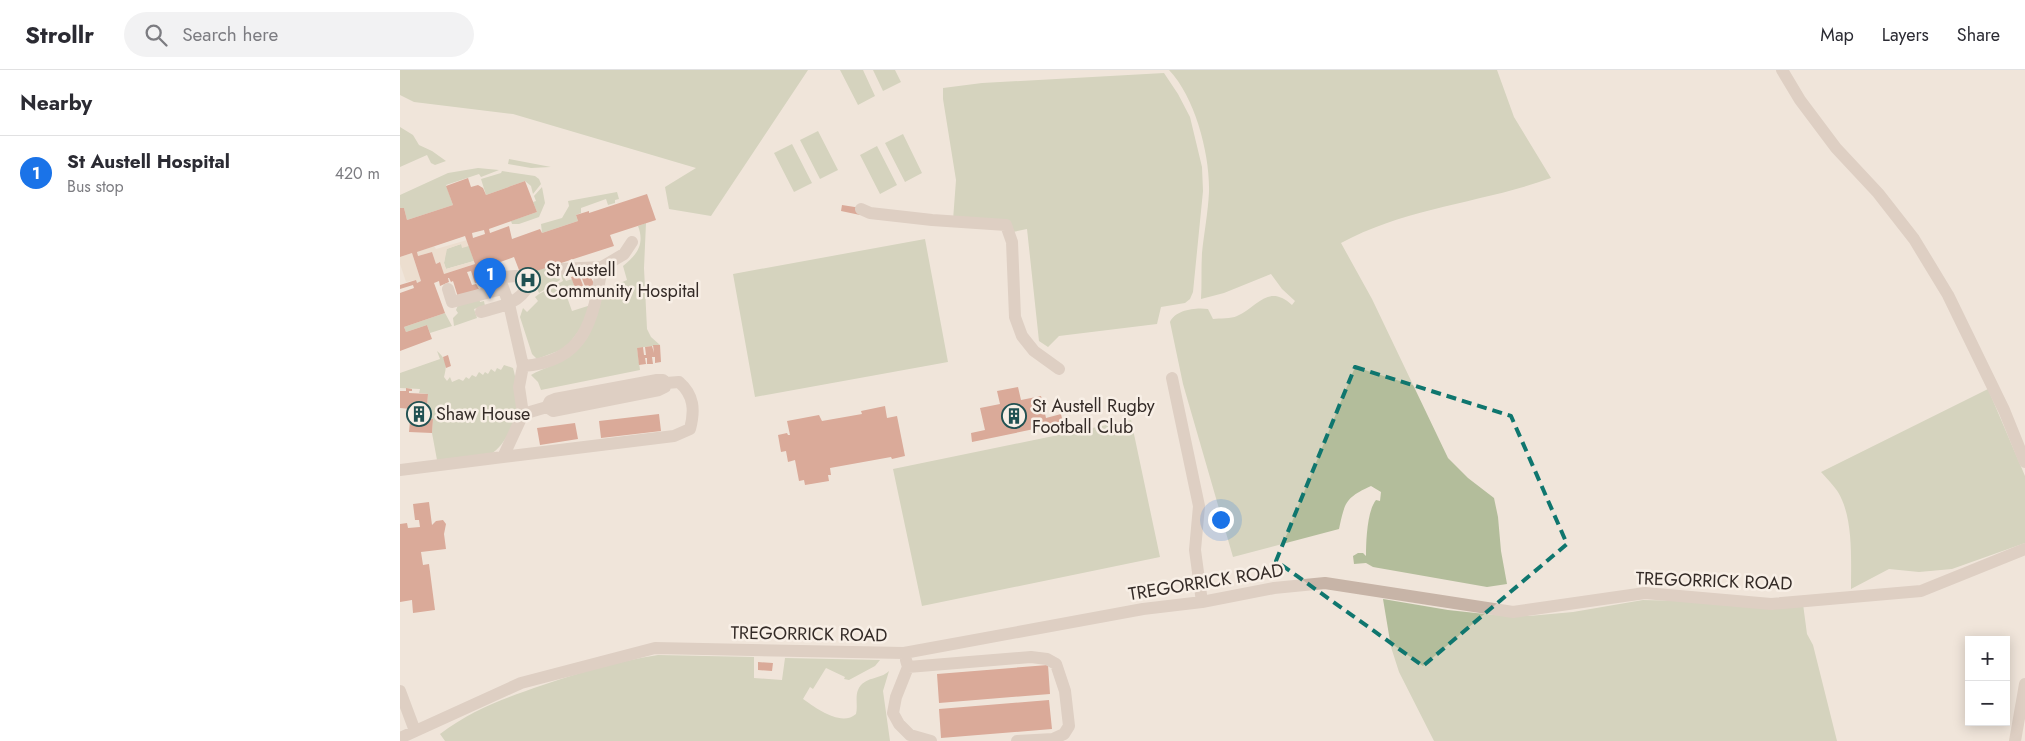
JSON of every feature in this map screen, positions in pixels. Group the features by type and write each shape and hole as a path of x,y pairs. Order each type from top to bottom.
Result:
{"street":[{"path":"1782,70 1800,100 1836,148 1878,193 1914,239 1948,294 2004,410 2025,462"},
{"path":"861,209 870,213 932,220 1006,225 1012,242 1016,318 1022,336 1034,351 1059,369"},
{"path":"561,269 602,267 624,254 632,242"},
{"path":"523,366 539,365 557,359 579,343 590,322 602,267"},
{"path":"482,312 509,304 525,292 528,286 520,278 504,277 501,282 509,304 523,366 519,387 522,414 503,456"},
{"path":"448,289 452,302 502,288"},
{"path":"1172,378 1199,506 1195,550 1202,602"},
{"path":"400,470 674,436 690,429 694,404 687,389 679,382 666,383 665,387 659,390 553,410 547,407 522,414"},
{"name":"TREGORRICK ROAD","path":"400,738 521,684 655,648 904,653 1143,609 1202,602 1274,588 1324,583 1513,612 1645,593 1771,604 1921,591 2025,549"},
{"path":"904,653 908,667 896,697 893,713 899,724 910,735 931,741"},
{"path":"908,667 1031,657 1047,659 1056,664 1065,691 1069,726 1064,734 1053,739 1017,741"},
{"path":"2015,741 2025,684"},
{"path":"400,691 415,731"}],"highlighted area":[{"path":"1355,367 1511,416 1567,544 1423,666 1276,561"}],"green space":[{"path":"400,70 808,70 711,216 669,209 665,187 696,168 513,114 414,102 400,95"},
{"path":"840,70 863,70 875,96 858,105"},
{"path":"873,70 895,70 901,82 883,91"},
{"path":"1169,70 1497,70 1514,117 1551,178 1498,194 1392,221 1341,243 1372,299 1448,458 1468,478 1494,498 1507,584 1487,587 1373,567 1366,563 1354,564 1353,556 1363,553 1366,556 1371,511 1376,500 1380,501 1381,492 1371,486 1356,494 1348,502 1339,529 1233,557 1183,384 1170,322 1181,312 1192,309 1208,309 1213,319 1229,318 1237,316 1270,296 1284,299 1292,305 1295,301 1282,289 1271,274 1224,293 1201,299 1202,253 1209,192 1207,161 1204,144 1193,110 1178,81"},
{"path":"1164,73 1190,117 1202,167 1203,191 1193,292 1190,299 1185,303 1161,307 1157,324 1059,336 1048,347 1039,341 1027,229 1013,232 953,220 956,180 943,99 943,88 982,83"},
{"path":"400,127 413,135 419,145 446,161 435,165 431,163 427,155 400,167"},
{"path":"818,131 838,170 820,179 800,140"},
{"path":"903,134 922,173 905,182 885,143"},
{"path":"792,144 812,183 794,192 774,153"},
{"path":"877,146 897,185 880,194 860,155"},
{"path":"509,159 551,167 531,168 508,164"},
{"path":"478,168 499,170 481,177 479,174 446,185 453,205 407,220 404,208 400,208 400,195 448,173"},
{"path":"502,171 535,176 541,184 533,194 531,186 525,181 486,195 481,179 501,173"},
{"path":"542,187 545,203 539,217 519,224 512,224 511,221 537,212 533,202 536,201 534,196"},
{"path":"617,192 619,199 615,200 615,203 608,205 606,199 581,208 581,213 576,215 578,221 542,233 541,224 562,218 569,206 568,201"},
{"path":"646,223 644,268 647,329 651,337 660,345 637,348 640,370 541,390 538,382 531,375 567,358 582,345 592,328 604,290 627,280 623,266 636,253 640,244 641,238 638,226"},
{"path":"925,239 948,362 755,397 733,274"},
{"path":"461,244 469,246 474,261 446,269 444,263 446,249"},
{"path":"555,265 560,280 539,293 531,272"},
{"path":"561,271 566,281 572,279 576,291 567,297 572,311 591,305 583,325 566,348 537,359 532,354 520,317 523,308 527,312 538,301 535,297 563,281"},
{"path":"479,298 480,302 484,301 485,306 474,309 477,318 454,326 453,318 458,313 456,310 458,305"},
{"path":"445,313 452,326 430,333 427,325 406,332 404,327"},
{"path":"437,351 443,357 445,363 444,377 447,381 450,377 452,382 459,379 463,381 466,377 469,379 472,375 476,377 479,372 483,375 485,372 488,374 491,369 495,372 497,368 501,370 504,365 513,368 518,395 518,411 508,435 491,454 437,460 432,433 433,419 426,419 428,394 419,393 420,389 400,388 400,373 440,359"},
{"path":"1988,389 2025,476 2025,543 1952,569 1919,572 1889,569 1851,589 1851,544 1846,510 1838,492 1821,472"},
{"path":"1131,420 1160,557 922,606 893,469"},
{"path":"1383,599 1448,610 1494,615 1529,616 1573,612 1643,600 1803,604 1807,634 1813,645 1837,741 1434,741 1399,672 1391,647"},
{"path":"658,655 754,657 754,678 782,680 785,658 880,660 875,666 849,680 826,668 813,689 810,687 803,699 829,715 843,718 850,717 856,714 857,693 864,682 889,671 883,691 890,741 445,741 440,734 452,725 490,705 557,680 628,660"}],"shaded area":[{"path":"467,240 469,246 462,248 461,244 447,249 444,263 446,269 474,261 475,264 444,274 439,262 436,264 432,252 418,256 417,252 434,246 436,249"},
{"path":"412,253 421,281 417,283 415,280 406,282 400,264 400,257"}],"building":[{"path":"468,178 471,187 478,185 483,188 486,195 525,181 537,212 489,229 490,233 509,226 512,239 540,229 542,233 578,221 576,215 589,211 589,213 647,194 656,220 610,235 614,246 527,274 521,285 513,281 519,270 514,257 492,265 496,276 475,283 471,271 467,272 472,285 476,284 479,289 458,297 453,281 451,282 449,278 449,282 440,286 439,281 434,283 445,313 404,327 406,332 427,325 432,339 400,351 400,293 414,288 413,285 400,289 400,285 416,280 417,283 421,281 412,253 400,257 400,208 404,208 407,220 453,205 446,186","holes":["484,230 485,234 473,238 472,233","465,236 475,264 444,274 440,262 436,264 432,252 418,256 417,252"]},
{"path":"842,205 861,208 860,215 841,211"},
{"path":"587,271 595,285 586,289 580,273"},
{"path":"579,275 584,288 576,291 571,277"},
{"path":"653,345 660,345 661,362 655,363 655,357 652,357 653,364 647,364 647,358 645,358 646,364 639,365 637,348 643,347 644,355 646,355 645,347 652,346 654,353"},
{"path":"448,355 451,366 446,368 443,357"},
{"name":"St Austell Rugby Football Club","path":"1018,387 1021,400 1041,396 1046,418 1061,414 1063,423 972,442 971,433 985,430 980,408 1000,404 997,391"},
{"name":"Shaw House","path":"406,388 412,389 409,393 428,394 426,419 433,419 432,433 409,432 411,409 400,408 400,391 406,391"},
{"path":"885,406 887,418 897,416 905,456 830,468 831,475 828,475 829,481 805,485 804,480 799,481 795,460 788,462 786,451 781,452 778,435 787,433 790,435 787,421 819,415 822,421 862,414 861,411"},
{"path":"659,414 661,431 601,438 599,421"},
{"path":"575,423 578,439 540,445 537,428"},
{"path":"429,502 432,525 436,521 443,520 446,524 444,534 446,549 421,552 423,565 429,564 435,610 413,613 412,600 400,602 400,524 407,523 408,528 420,527 419,520 415,520 413,504"},
{"path":"758,662 773,663 772,671 758,670"},
{"path":"1048,665 1050,694 939,703 937,674"},
{"path":"1049,700 1052,729 941,738 939,709"}],"place":[{"name":"St Austell Community Hospital","path":"528,280"},
{"name":"St Austell Hospital","path":"490,299"},
{"name":"Shaw House","path":"419,414"},
{"name":"St Austell Rugby Football Club","path":"1014,416"}]}
